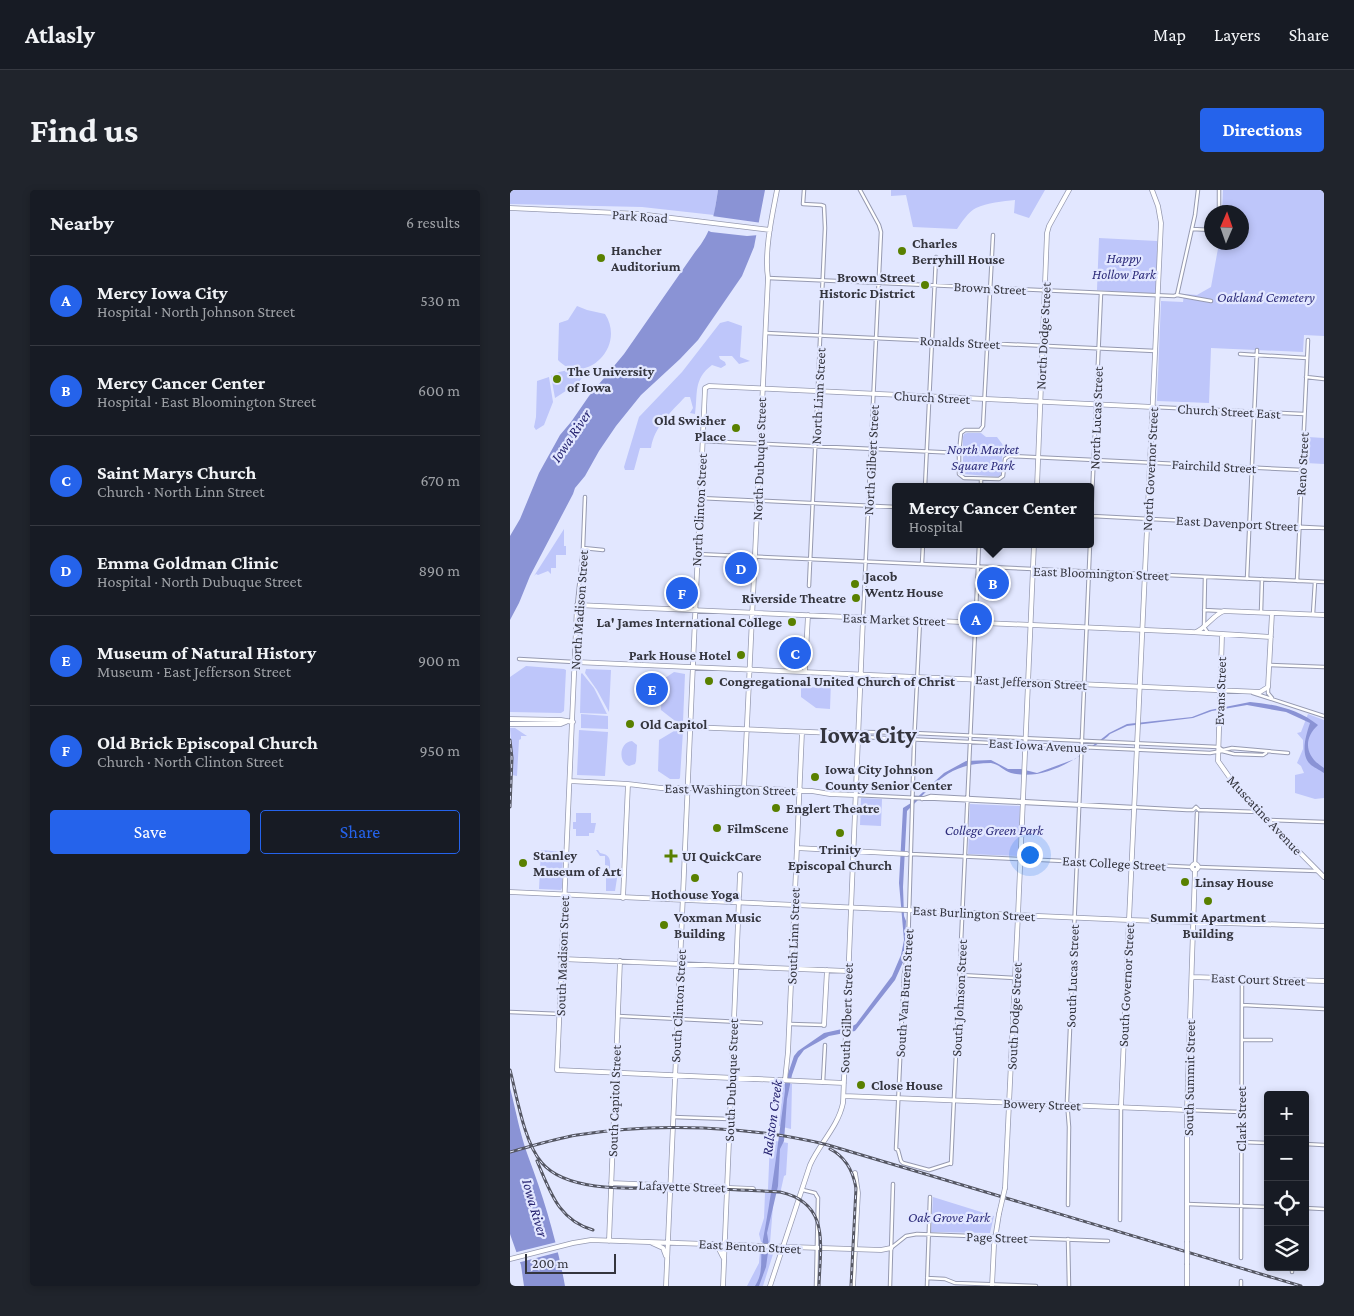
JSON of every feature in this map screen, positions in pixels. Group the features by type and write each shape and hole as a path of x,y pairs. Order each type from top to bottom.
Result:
{"street":[{"name":"North Dubuque Street","path":"747,729 767,267 770,230 777,190"},
{"name":"North Linn Street","path":"804,190 803,204 823,206 825,228 809,586"},
{"name":"North Gilbert Street","path":"858,734 881,228 860,190"},
{"name":"North Dodge Street","path":"1037,483 1048,228 1069,190"},
{"name":"North Governor Street","path":"1137,750 1160,223 1158,206 1152,190"},
{"path":"1177,295 1192,229 1198,190"},
{"path":"1218,205 1219,190"},
{"name":"Park Road","path":"510,208 639,214 770,230"},
{"path":"1192,229 1204,230"},
{"path":"981,483 981,478 964,478 960,476 959,471 961,433 965,430 980,430 982,428 992,235"},
{"path":"925,483 936,257"},
{"name":"Brown Street","path":"768,278 1177,295 1211,300"},
{"name":"North Lucas Street","path":"1093,483 1101,293"},
{"name":"Ronalds Street","path":"764,333 1155,351"},
{"name":"Reno Street","path":"1297,581 1308,340"},
{"path":"1247,579 1257,350"},
{"path":"1240,354 1307,358"},
{"path":"1306,377 1324,379"},
{"name":"Church Street","path":"710,386 1153,407"},
{"name":"North Clinton Street","path":"689,727 704,390 710,386"},
{"name":"Church Street East","path":"1153,407 1304,414"},
{"path":"702,441 815,448 960,453"},
{"name":"Fairchild Street","path":"981,478 1001,478 1006,458 1150,462 1302,470"},
{"name":"North Madison Street","path":"572,722 577,605 583,548 585,497"},
{"path":"700,498 892,507"},
{"name":"East Davenport Street","path":"1094,516 1300,525 1324,528"},
{"path":"583,548 603,550"},
{"path":"922,548 922,564"},
{"name":"South Johnson Street","path":"951,1164 979,548"},
{"path":"1025,745 1034,548"},
{"name":"North Lucas Street","path":"1081,747 1090,548"},
{"name":"East Bloomington Street","path":"697,554 1324,582"},
{"path":"1205,577 1204,627 1206,632 1214,634"},
{"path":"1261,612 1262,579"},
{"path":"1313,614 1315,582"},
{"name":"East Market Street","path":"577,605 1271,637"},
{"path":"1204,610 1324,615"},
{"path":"1194,632 1204,627 1218,613 1224,611"},
{"path":"1272,613 1268,687 1270,695 1278,700"},
{"path":"806,672 808,615"},
{"name":"South Van Buren Street","path":"920,620 916,677 913,807 908,854 908,950 904,976 896,1149 901,1161 929,1170 951,1164"},
{"name":"Evans Street","path":"1218,747 1222,635"},
{"path":"518,659 575,662"},
{"name":"East Jefferson Street","path":"575,662 1260,692 1268,687"},
{"path":"1270,665 1324,667"},
{"name":"East Jefferson Street","path":"1242,691 1278,700 1324,716"},
{"path":"510,719 562,720 566,722"},
{"path":"510,724 561,724 572,722"},
{"name":"South Madison Street","path":"572,722 558,1070 616,1073"},
{"name":"East Iowa Avenue","path":"689,727 1081,741 1218,747 1223,750 1232,748 1268,752"},
{"name":"South Clinton Street","path":"666,1286 689,727"},
{"path":"744,788 747,729"},
{"name":"South Linn Street","path":"785,1080 790,1024 802,732"},
{"name":"East Iowa Avenue","path":"858,734 863,737 914,740 1137,750 1218,753 1222,751 1234,754 1258,755 1268,752"},
{"name":"South Gilbert Street","path":"770,1286 813,1159 838,1119 844,1096 847,971 858,734"},
{"name":"South Dodge Street","path":"992,1285 995,1236 1005,1188 1025,745"},
{"name":"South Lucas Street","path":"1068,1205 1068,1105 1081,747"},
{"name":"Muscatine Avenue","path":"1218,747 1221,766 1240,792 1324,876"},
{"name":"South Governor Street","path":"1120,1220 1121,1107 1137,750"},
{"path":"1268,752 1288,753"},
{"name":"East Washington Street","path":"570,781 681,789 687,787 799,790 967,802 1023,802"},
{"path":"623,898 628,784"},
{"name":"East Washington Street","path":"922,799 932,796 1198,811"},
{"path":"1198,811 1259,812"},
{"name":"South Summit Street","path":"1187,1286 1187,1110 1198,811"},
{"path":"1267,820 1324,822"},
{"name":"East College Street","path":"797,848 1076,862 1318,871"},
{"name":"South Dubuque Street","path":"723,1286 740,874"},
{"name":"East Burlington Street","path":"510,892 1075,918 1324,926"},
{"path":"562,959 847,971"},
{"name":"South Capitol Street","path":"608,1241 620,961"},
{"path":"790,1024 824,1025 827,970"},
{"path":"960,975 1015,978"},
{"name":"East Court Street","path":"1192,978 1324,981"},
{"name":"Clark Street","path":"1241,1258 1242,979"},
{"path":"1242,1005 1324,1009"},
{"path":"510,1012 560,1014"},
{"path":"618,1016 761,1023"},
{"path":"1242,1040 1271,1040"},
{"path":"823,1082 825,1045"},
{"path":"616,1073 844,1082"},
{"name":"Bowery Street","path":"844,1096 1241,1112"},
{"path":"673,1117 729,1120"},
{"path":"1241,1142 1264,1143"},
{"path":"1309,1144 1324,1145"},
{"path":"853,1286 858,1193 855,1173"},
{"name":"Lafayette Street","path":"611,1183 753,1189"},
{"path":"890,1286 893,1184"},
{"path":"803,1190 815,1193 818,1196 816,1286"},
{"path":"927,1286 930,1197"},
{"path":"1187,1204 1264,1207"},
{"path":"1309,1208 1324,1209"},
{"name":"Page Street","path":"891,1248 906,1236 917,1234 1108,1241"},
{"path":"1068,1239 1069,1286"},
{"name":"East Benton Street","path":"510,1259 586,1240 881,1250 891,1248"},
{"path":"650,1242 663,1248 667,1258"},
{"path":"710,1244 719,1249 724,1262"},
{"path":"927,1278 945,1279 955,1283 1036,1286"},
{"path":"1241,1281 1241,1286"}],"green space":[{"path":"510,190 718,190 714,215 642,207 510,204"},
{"path":"891,190 1045,190 1029,218 1014,213 1015,200 1000,202 976,208 965,217 957,229 913,227 906,195 891,196"},
{"name":"Oakland Cemetery","path":"1223,190 1324,190 1324,336 1304,335 1303,352 1211,348 1209,403 1157,401 1161,301 1183,302 1184,294 1197,295 1211,287 1218,250 1249,250 1249,205 1222,205"},
{"name":"Happy Hollow Park","path":"1099,238 1157,241 1157,295 1097,290"},
{"path":"577,306 605,314 610,327 610,339 606,351 599,360 590,366 579,369 568,367 558,360 559,323 568,320"},
{"path":"728,321 742,326 740,357 750,361 739,364 732,356 719,356 726,365 721,368 712,365 702,376 699,381 695,414 690,413 693,408 690,397 685,397 659,427 651,448 640,448 634,470 625,470 624,467 639,417 682,372 720,323"},
{"path":"590,368 578,383 555,398 551,376 565,371"},
{"path":"549,377 553,402 544,425 536,430 534,427 537,381"},
{"name":"North Market Square Park","path":"967,433 981,433 986,437 997,437 1003,445 1001,477 963,474 963,437"},
{"path":"1308,437 1324,438 1324,464 1306,463"},
{"path":"564,529 566,555 556,555 556,568 551,568 551,574 548,571 534,576"},
{"path":"526,666 566,670 564,711 561,713 510,712 510,677"},
{"path":"586,669 611,670 609,712 585,673"},
{"path":"674,672 685,674 683,722 679,724 661,710 662,680"},
{"path":"582,673 594,688 607,714 580,713"},
{"path":"805,678 815,678 812,679 812,687 817,688 822,687 823,680 818,678 831,680 830,709 816,708 801,697 801,683"},
{"path":"581,714 608,716 608,729 581,728"},
{"path":"1308,714 1324,720 1324,798 1315,799 1295,793 1295,775 1304,773 1301,766 1297,763 1303,749 1303,740 1297,733 1301,732"},
{"path":"510,728 515,728 527,736 521,736 519,740 517,776 512,775"},
{"path":"679,728 683,731 680,778 670,779 658,771 659,740"},
{"path":"579,730 608,732 605,776 577,775"},
{"path":"632,741 637,745 636,761 635,764 629,766 623,761 622,749 624,745"},
{"path":"861,798 882,799 881,826 860,825"},
{"name":"College Green Park","path":"970,804 1020,806 1018,856 968,854"},
{"path":"576,813 591,813 591,823 596,823 594,833 589,833 589,836 576,836 573,822 576,822"},
{"path":"541,850 563,852 561,890 539,889"},
{"path":"596,850 607,855 610,861 610,871 618,872 615,891 606,891 606,872 609,872 609,866 605,865 605,856 600,856"},
{"path":"781,1084 792,1084 791,1129 779,1126 782,1098"},
{"path":"770,1140 788,1143 786,1175 784,1176 780,1194 774,1194 770,1243 761,1242 759,1234 764,1218 765,1193 768,1189"},
{"name":"Oak Grove Park","path":"933,1197 994,1216 990,1233 931,1232"},
{"path":"760,1251 774,1251 763,1286 747,1286 759,1263"}],"water":[{"name":"Iowa River","path":"718,190 765,190 754,247 742,276 698,340 641,395 599,451 585,476 575,488 510,620 510,536 520,519 539,473 560,435 624,354 701,245 709,230"},
{"path":"1250,702 1286,708 1318,725 1310,736 1308,748 1313,759 1324,768 1324,773 1310,764 1305,755 1305,744 1310,723 1286,712 1247,705 1212,711 1193,718 1127,726 1110,734 1077,758 1109,733 1127,724 1192,717 1210,710"},
{"name":"Ralston Creek","path":"1074,759 1050,771 1037,774 1024,775 1011,773 991,763 964,767 943,777 907,811 903,887 904,916 906,921 904,960 895,980 855,1031 829,1036 804,1050 798,1058 787,1099 784,1141 780,1149 778,1186 767,1233 769,1245 766,1267 759,1286 755,1286 761,1271 762,1245 775,1168 785,1083 794,1056 798,1051 824,1033 851,1027 856,1024 892,976 901,955 904,940 899,883 903,808 944,773 966,761 991,760 1008,769 1021,769 1037,773"},
{"name":"Iowa River","path":"510,1088 528,1156 550,1220 565,1286 524,1286 521,1265 510,1234"}],"pier":[{"path":"712,216 762,223 759,235 747,236 711,232 707,230"},
{"path":"557,1242 559,1252 517,1263 513,1253"}],"railway":[{"path":"510,740 512,758 510,807"},
{"path":"510,1070 530,1144 542,1163 555,1174 571,1181 610,1188 768,1191 780,1192 796,1198 808,1206 815,1216 819,1228 821,1242 819,1286"},
{"path":"510,1152 577,1135 639,1128 671,1127 736,1130 798,1139 828,1145 1301,1286"},
{"path":"830,1149 836,1152 848,1165 856,1188 851,1286"},
{"path":"537,1161 551,1193 563,1212 571,1219 593,1230"}],"place":[{"name":"Charles Berryhill House","path":"902,251"},
{"name":"Hancher Auditorium","path":"601,258"},
{"name":"Brown Street Historic District","path":"925,285"},
{"name":"The University of Iowa","path":"557,379"},
{"name":"Old Swisher Place","path":"736,428"},
{"name":"Emma Goldman Clinic","path":"741,568"},
{"name":"Mercy Cancer Center","path":"993,583"},
{"name":"Jacob Wentz House","path":"855,584"},
{"name":"Old Brick Episcopal Church","path":"682,593"},
{"name":"Riverside Theatre","path":"856,598"},
{"name":"Mercy Iowa City","path":"976,619"},
{"name":"La' James International College","path":"792,622"},
{"name":"Saint Marys Church","path":"795,653"},
{"name":"Park House Hotel","path":"741,655"},
{"name":"Congregational United Church of Christ","path":"709,681"},
{"name":"Museum of Natural History","path":"652,689"},
{"name":"Old Capitol","path":"630,724"},
{"name":"Iowa City Johnson County Senior Center","path":"815,777"},
{"name":"Englert Theatre","path":"776,808"},
{"name":"FilmScene","path":"717,828"},
{"name":"Trinity Episcopal Church","path":"840,833"},
{"name":"UI QuickCare","path":"671,856"},
{"name":"Stanley Museum of Art","path":"523,863"},
{"name":"Hothouse Yoga","path":"695,878"},
{"name":"Linsay House","path":"1185,882"},
{"name":"Summit Apartment Building","path":"1208,901"},
{"name":"Voxman Music Building","path":"664,925"},
{"name":"Close House","path":"861,1085"}],"district":[{"name":"Iowa City","path":"868,735"}]}
